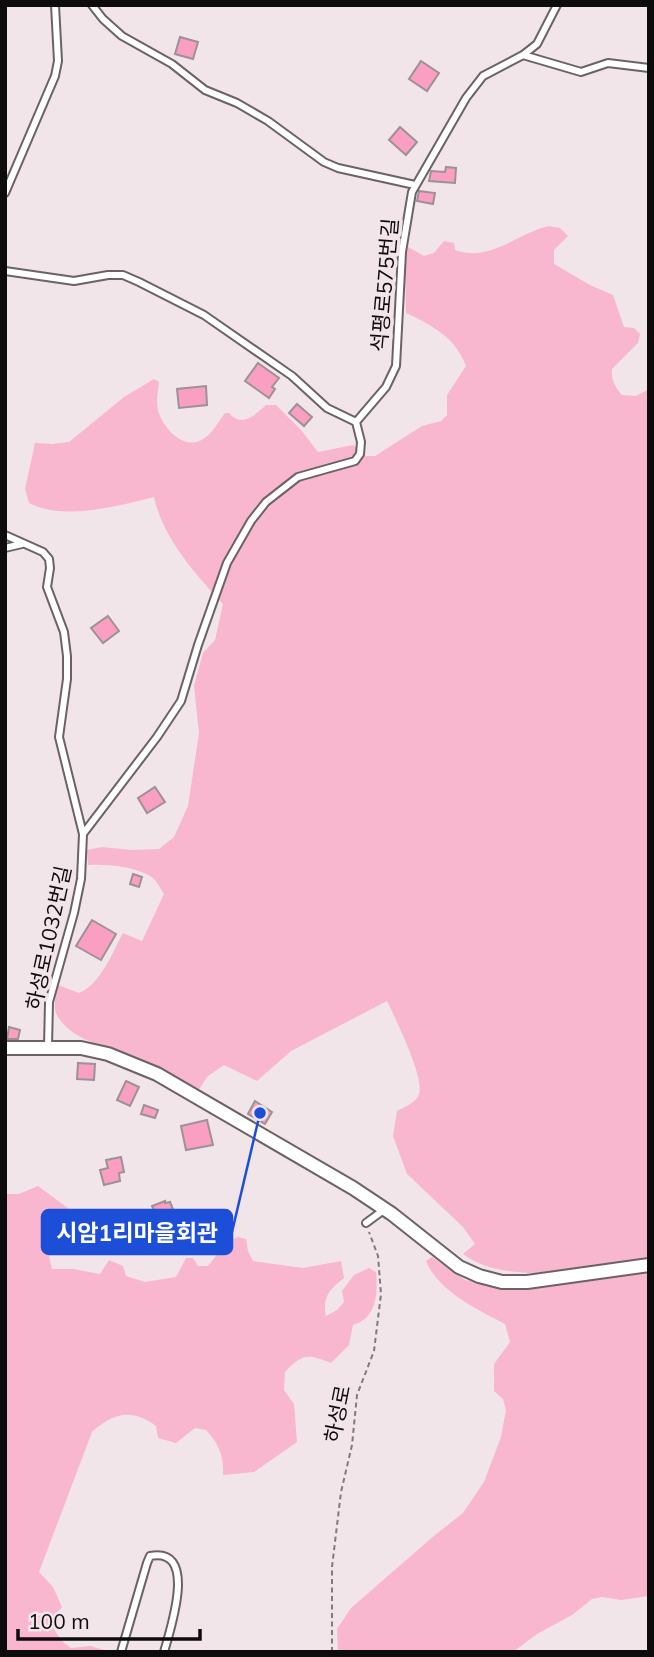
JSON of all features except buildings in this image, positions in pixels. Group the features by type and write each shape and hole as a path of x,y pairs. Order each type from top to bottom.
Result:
{"street":[{"path":"5,1048 68,1046 93,1050 157,1074 244,1123 385,1209 459,1267 502,1282 527,1282 649,1265"}],"lane":[{"path":"5,193 55,76 58,61 55,5"},
{"path":"92,5 122,36 172,64 205,90 237,103 268,121 324,162 338,168 415,186"},
{"name":"석평로575번길","path":"356,422 386,387 396,366 402,252 412,192 453,120 483,76 523,55 537,44 557,5"},
{"path":"523,55 582,72 608,63 649,68"},
{"path":"5,271 74,281 108,275 131,278 204,315 292,376 327,408 356,422 361,442 360,454 355,461 298,477 266,502 251,522 227,563 181,701 83,834"},
{"name":"하성로1032번길","path":"5,535 43,552 49,559 47,587 64,632 67,679 59,737 83,834 81,879 49,1002 48,1047"},
{"path":"5,548 24,544"},
{"path":"366,1223 385,1209"},
{"path":"121,1652 147,1563 150,1556 158,1554 167,1556 173,1563 178,1585 176,1609 164,1652"}],"path":[{"name":"하성로","path":"332,1652 332,1567 339,1504 352,1446 357,1395 374,1351 382,1294 378,1256 366,1223"}],"shaded area":[{"path":"549,226 560,228 568,236 554,250 554,264 613,295 624,327 634,328 640,334 638,343 612,369 615,386 622,395 636,396 649,389 649,1258 579,1269 528,1273 504,1271 482,1265 463,1254 475,1244 463,1227 407,1174 393,1136 397,1111 415,1100 420,1086 408,1048 387,1001 291,1051 257,1081 224,1065 208,1076 199,1089 135,1057 83,1038 65,1026 58,1017 55,1006 58,985 79,993 94,983 123,933 142,941 164,894 154,879 136,870 120,866 88,865 87,850 102,847 159,849 174,837 188,806 199,733 194,686 203,653 215,640 223,604 191,568 172,541 154,497 91,510 58,511 29,503 25,489 35,443 69,442 124,397 154,379 159,382 157,403 160,417 169,430 181,440 196,442 203,439 225,413 244,420 266,405 276,405 318,452 353,445 366,456 375,456 422,426 441,421 447,415 447,395 466,366 462,356 449,340 434,328 406,313 405,258 408,247 424,256 434,253 444,241 454,243 455,250 480,253"},
{"path":"38,1186 69,1209 62,1233 49,1256 52,1269 73,1269 100,1274 109,1260 123,1266 126,1276 145,1282 176,1277 186,1258 193,1258 198,1266 208,1266 227,1242 238,1237 246,1239 253,1261 303,1268 341,1261 344,1278 328,1294 326,1316 344,1302 342,1291 354,1275 369,1268 376,1272 374,1304 367,1317 353,1325 349,1345 331,1363 306,1357 285,1372 284,1390 294,1404 297,1442 254,1472 223,1475 220,1451 206,1430 195,1428 176,1443 158,1438 156,1426 147,1420 123,1415 107,1421 92,1432 39,1572 53,1587 62,1607 49,1622 62,1641 71,1648 90,1646 112,1652 5,1652 5,1194 19,1194"},
{"path":"432,1257 465,1280 508,1290 649,1271 649,1596 621,1600 602,1597 592,1599 572,1615 537,1634 513,1652 338,1652 337,1629 351,1608 463,1513 484,1482 501,1437 506,1410 503,1399 494,1391 494,1364 510,1342 505,1324 449,1291 426,1261"}],"place":[{"name":"시암1리마을회관","path":"260,1113"}]}
